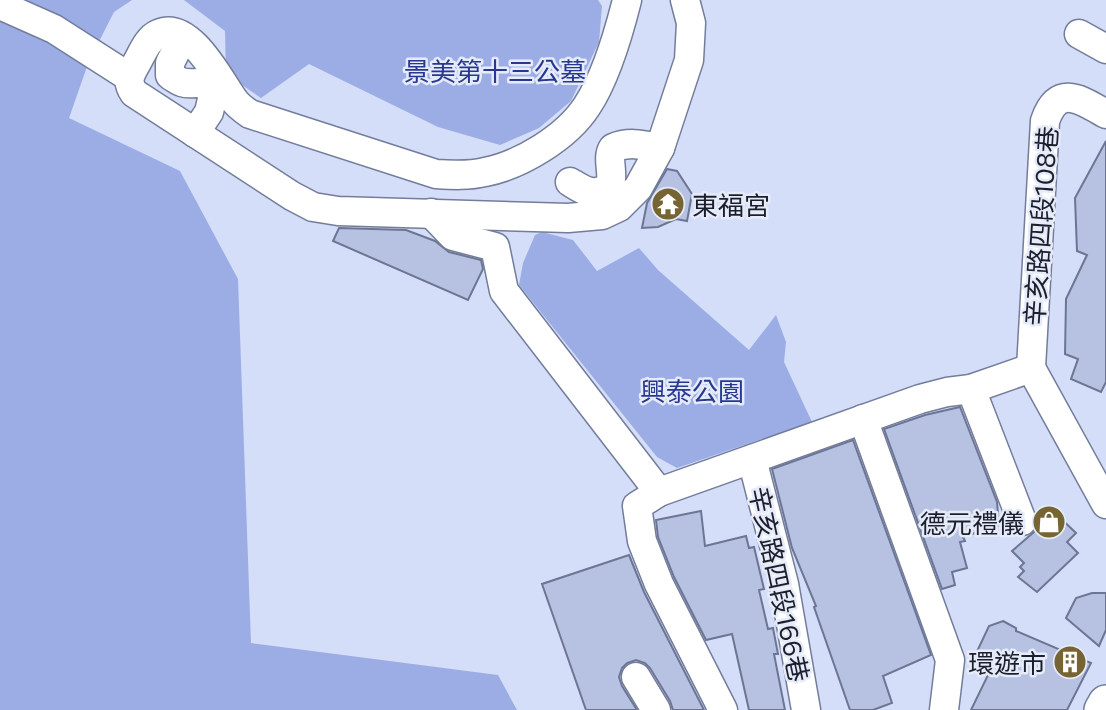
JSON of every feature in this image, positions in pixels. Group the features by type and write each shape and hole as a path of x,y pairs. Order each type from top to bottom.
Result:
{"main road":[{"path":"1102,710 1106,703"}],"street":[{"path":"626,0 610,57 588,106 565,132 539,150 497,169 462,175 436,174 250,114 235,102 206,55 171,31 158,34 149,42 129,77 129,85 134,93 313,207 338,211 568,218 603,215 619,207 638,188 660,148 689,60 691,23 685,0"},
{"path":"0,5 54,29 129,77"},
{"path":"1079,34 1106,49"},
{"path":"183,37 170,63 170,75 180,82 196,81 206,85 213,96 209,112 195,133"},
{"name":"辛亥路四段108巷","path":"1031,368 1045,121 1050,107 1063,98 1076,98 1106,114"},
{"path":"229,155 247,127"},
{"path":"570,182 589,192 599,192 608,188 612,181 609,161 613,148 632,143 660,148"},
{"path":"431,213 453,236 495,247 504,291 659,492"},
{"path":"723,710 659,584 642,541 637,506 659,492 920,399 947,392 971,390 1031,368 1106,504"},
{"path":"971,390 1022,521"},
{"path":"863,419 950,660 944,710"},
{"name":"辛亥路四段166巷","path":"752,459 784,584 806,710"},
{"path":"636,677 656,710"}],"green space":[{"path":"0,0 132,0 114,12 89,61 69,118 180,171 238,279 251,643 498,675 517,710 0,710"},
{"name":"景美第十三公墓","path":"184,0 598,0 602,6 599,42 571,101 539,128 500,145 438,127 309,64 261,98 226,74 225,31"},
{"name":"興泰公園","path":"542,232 573,240 597,271 639,248 658,270 749,350 776,315 786,342 784,362 812,422 677,468 657,457 519,285 523,263 535,235"}],"building":[{"path":"1106,141 1106,382 1101,392 1071,379 1078,359 1065,354 1066,299 1087,255 1077,251 1075,198"},
{"name":"東福宮","path":"667,169 677,171 692,194 687,221 676,219 658,227 642,228 647,203"},
{"path":"339,228 406,230 435,241 449,252 481,260 483,269 468,300 333,241"},
{"path":"960,407 997,502 999,525 963,537 965,541 960,542 967,568 952,572 955,585 942,589 884,429"},
{"path":"853,440 931,655 883,676 892,703 873,710 850,710 814,607 816,606 792,548 772,469"},
{"path":"701,511 705,546 746,536 749,548 754,547 764,589 759,590 768,629 773,628 778,654 774,654 785,710 749,710 732,634 706,640 674,577 658,537 656,520"},
{"path":"1053,511 1076,533 1067,542 1078,553 1037,592 1018,577 1024,571 1020,567 1024,563 1012,551"},
{"path":"629,555 644,592 704,710 673,710 650,668 636,660 622,668 619,677 637,710 586,710 542,584"},
{"path":"1092,593 1106,593 1106,630 1099,646 1066,618 1076,598"},
{"path":"1003,621 1016,628 1016,631 1091,663 1067,710 971,710 990,671 972,662 989,626"}],"place":[{"name":"東福宮","path":"668,204"},
{"name":"德元禮儀","path":"1049,522"},
{"name":"環遊市","path":"1070,662"}]}
